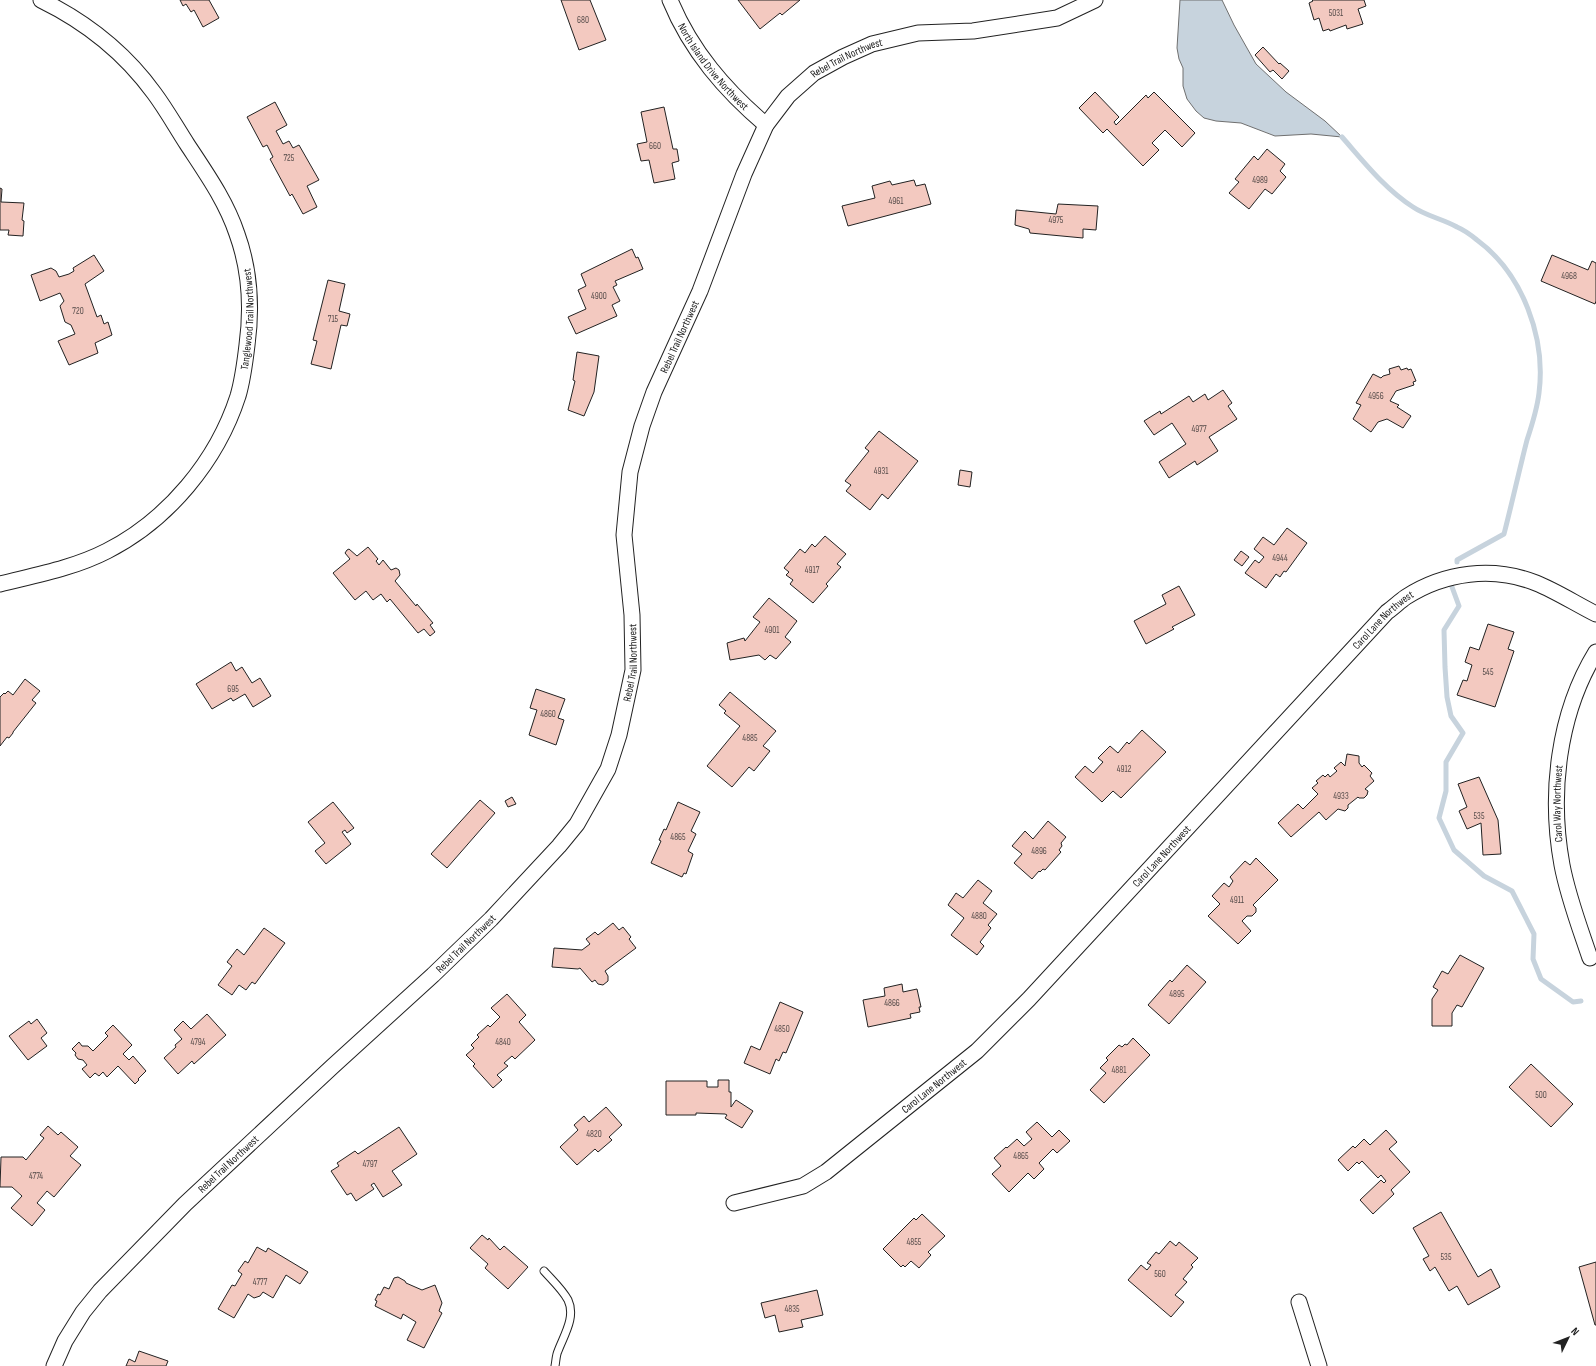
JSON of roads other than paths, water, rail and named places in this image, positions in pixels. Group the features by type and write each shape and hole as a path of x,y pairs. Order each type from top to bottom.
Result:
{"street":[{"name":"Tanglewood Trail Northwest","path":"0,584 74,565 107,551 148,524 175,500 206,463 231,416 239,394 250,322 249,281 238,235 218,192 158,99 129,63 104,40 62,10 42,0"},
{"name":"North Island Drive Northwest","path":"670,0 695,48 717,77 741,103 766,125"},
{"name":"Rebel Trail Northwest","path":"54,1366 65,1341 83,1312 100,1291 185,1204 321,1077 433,976 490,919 577,824 608,769 620,736 633,670 632,615 624,535 632,464 642,426 654,392 700,291 744,174 766,125 788,96 814,74 843,57 872,44 918,33 973,31 1057,18 1095,0"},
{"name":"Carol Lane Northwest","path":"734,1203 803,1186 826,1172 977,1051 1029,1000 1387,612 1406,597 1430,583 1453,576 1476,573 1496,574 1519,577 1537,583 1596,614"},
{"name":"Carol Way Northwest","path":"1590,958 1562,865 1557,827 1557,784 1563,741 1574,700 1596,652"},
{"path":"1299,1302 1319,1366"}],"lane":[{"path":"544,1271 562,1291 568,1300 571,1311 564,1337 557,1352 555,1366"}],"waterway":[{"path":"1342,137 1375,175 1403,200 1418,210 1465,231 1493,254 1519,289 1535,329 1539,351 1539,393 1504,534 1457,560 1457,562"},
{"path":"1452,587 1459,606 1444,630 1447,697 1451,716 1463,733 1446,762 1446,791 1439,818 1454,850 1484,876 1512,891 1534,934 1533,959 1541,979 1573,1002 1581,1001"}]}
